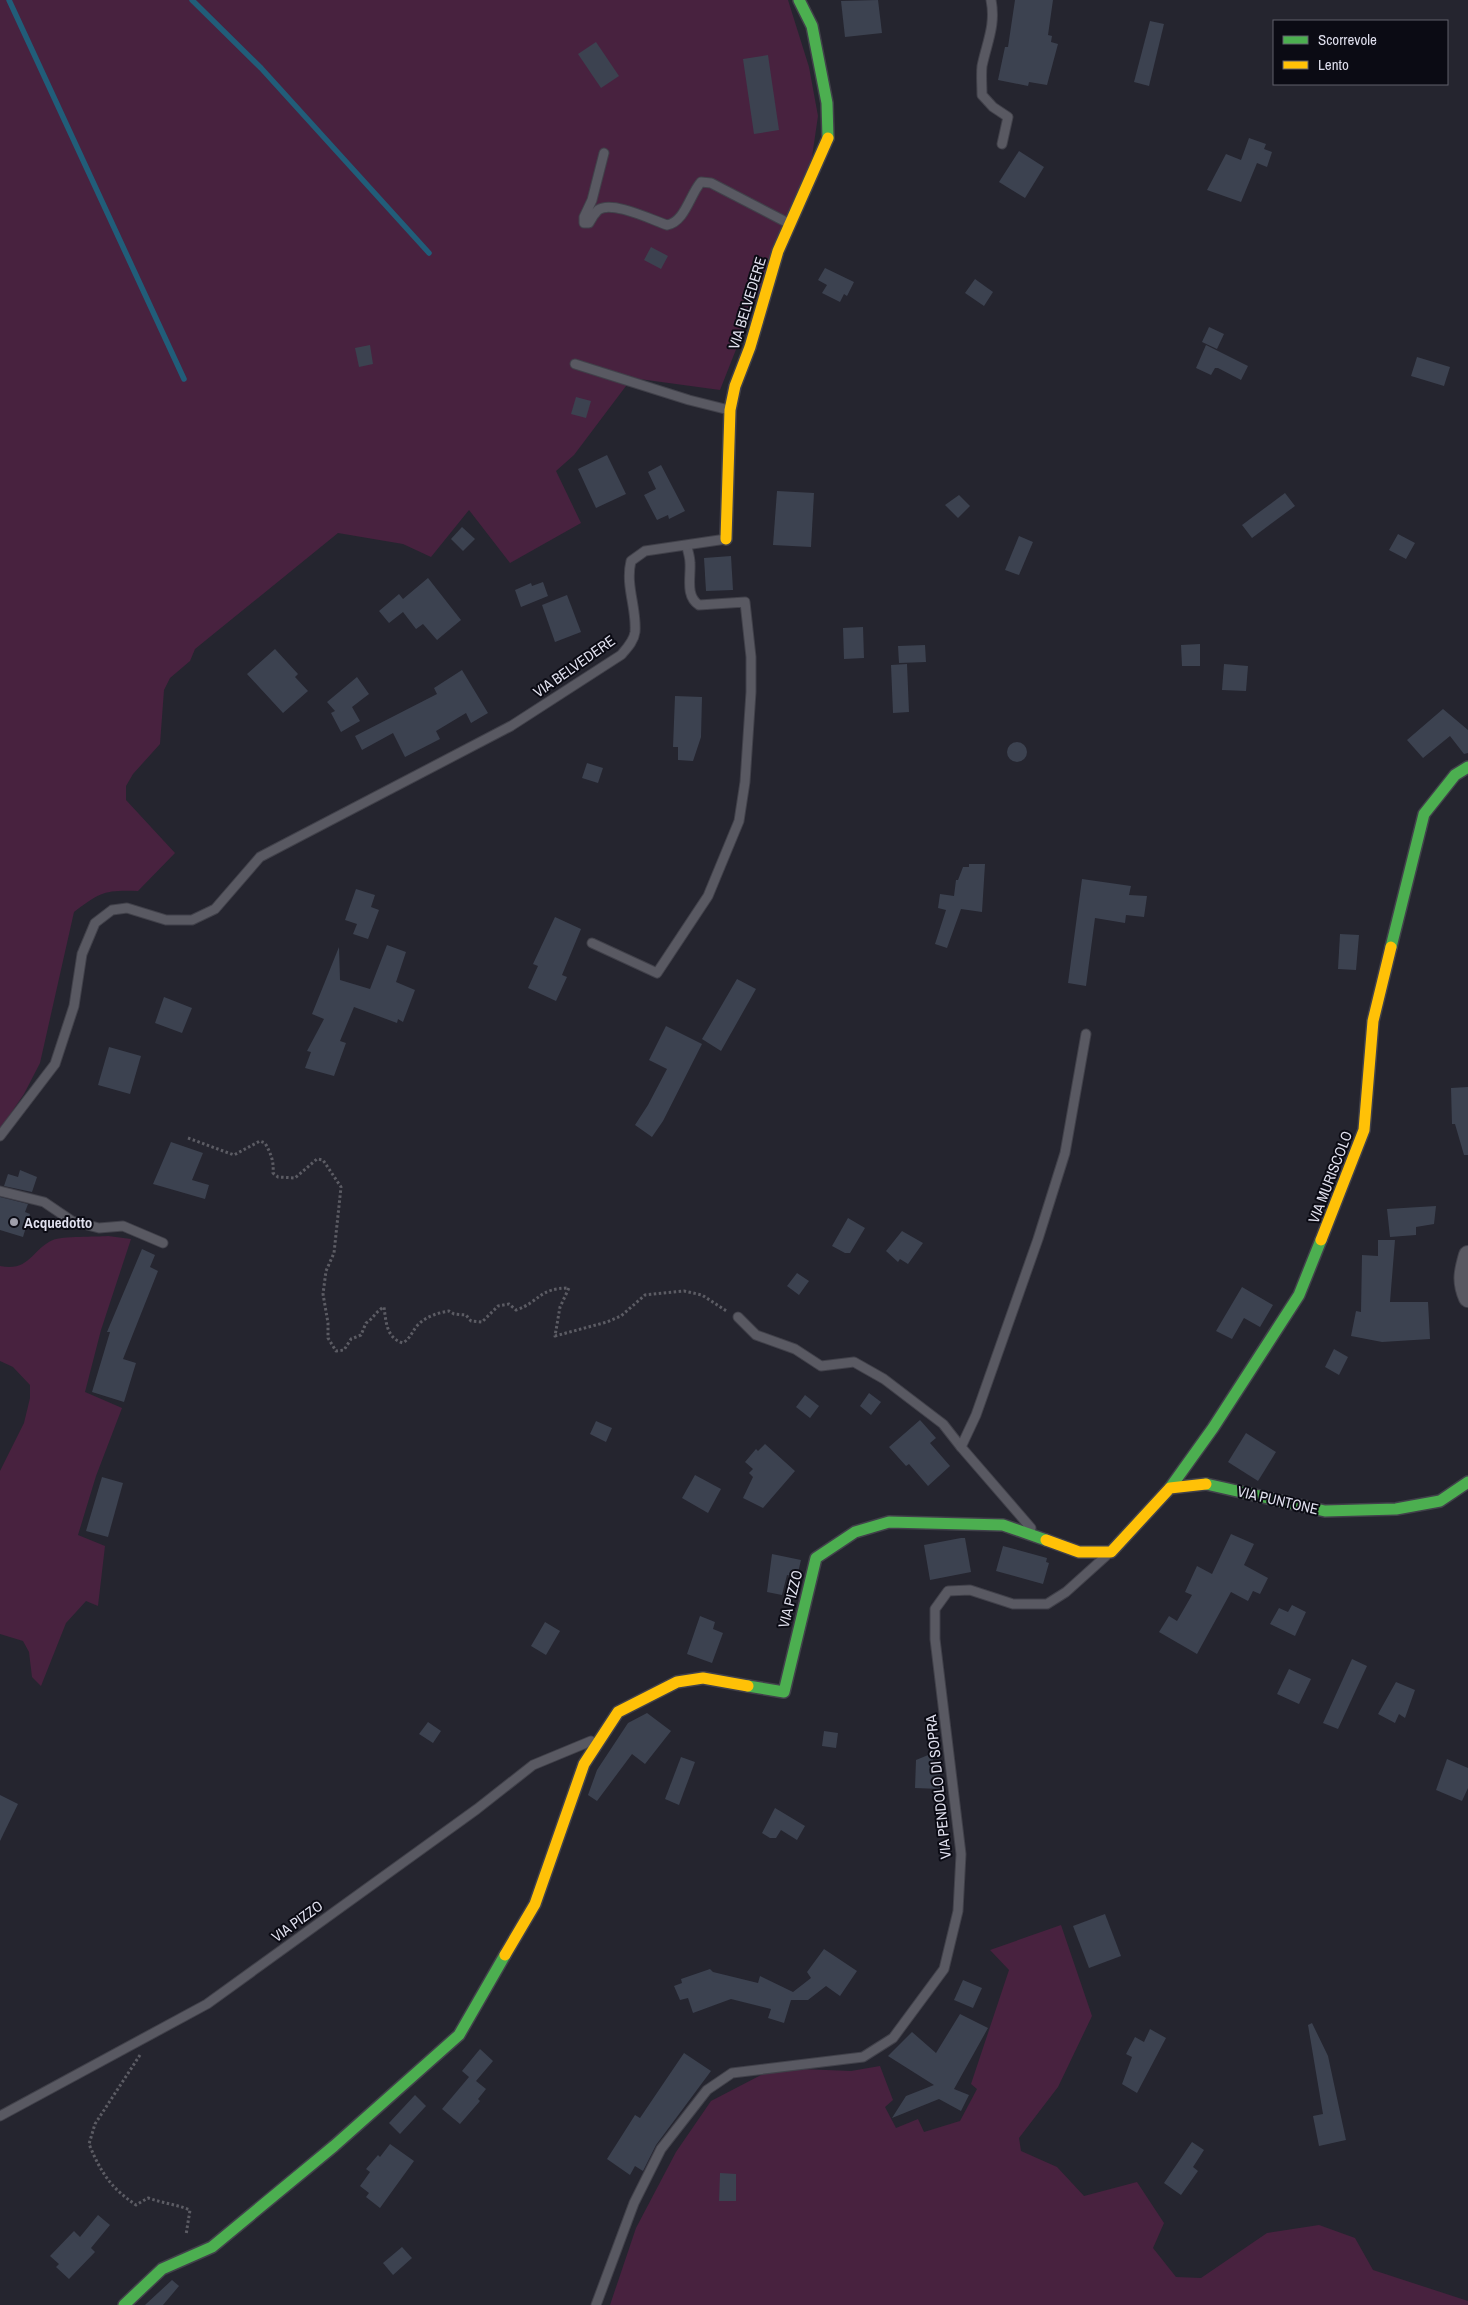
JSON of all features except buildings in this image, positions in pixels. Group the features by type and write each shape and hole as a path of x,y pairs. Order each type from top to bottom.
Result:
{"street":[{"name":"VIA BELVEDERE","path":"726,539 730,410 735,386 750,347 778,251 828,137 827,104 812,26 799,0"},
{"name":"VIA MURISCOLO","path":"1170,1488 1212,1428 1299,1295 1364,1130 1373,1021 1424,814 1455,775 1468,767"},
{"path":"1468,1256 1462,1279 1462,1285 1468,1298"},
{"name":"VIA PUNTONE","path":"1170,1488 1202,1483 1325,1511 1396,1509 1440,1501 1468,1482"},
{"path":"1112,1552 1170,1488"},
{"path":"1447,1496 1461,1498 1468,1496"},
{"name":"VIA PIZZO","path":"124,2305 162,2269 212,2247 334,2146 459,2035 535,1904 584,1764 618,1712 678,1682 703,1678 784,1692 816,1558 855,1532 889,1522 1003,1525 1079,1552 1112,1552"}],"lane":[{"path":"990,0 994,14 992,31 982,68 982,94 993,107 1008,117 1002,144"},
{"path":"604,153 592,200 584,217 584,223 588,223 599,210 608,208 623,209 667,226 674,224 701,182 711,183 790,224"},
{"path":"575,364 689,400 730,410"},
{"name":"VIA BELVEDERE","path":"0,1136 55,1064 74,1006 82,954 95,923 112,910 127,908 166,920 192,920 215,909 260,857 511,726 621,655 631,644 635,632 628,574 631,561 645,551 726,539"},
{"path":"592,943 657,972 708,896 740,820 745,782 752,657 745,602 699,605 694,602 689,587 690,564 687,546"},
{"path":"961,1447 976,1415 1038,1239 1065,1153 1086,1034"},
{"path":"0,1191 44,1202 72,1221 99,1228 123,1226 163,1243"},
{"path":"738,1317 756,1335 795,1349 822,1366 854,1362 884,1379 943,1424 1041,1539"},
{"name":"VIA PENDOLO DI SOPRA","path":"596,2305 634,2203 661,2149 707,2090 732,2073 863,2057 893,2038 944,1969 958,1912 961,1854 935,1639 935,1609 948,1591 970,1590 1013,1604 1047,1604 1066,1592 1112,1552"},
{"name":"VIA PIZZO","path":"0,2116 207,2004 477,1809 533,1765 602,1737"}],"path":[{"path":"188,1138 234,1155 260,1141 265,1143 274,1160 273,1173 278,1177 295,1178 318,1159 323,1160 337,1178 341,1187 334,1253 326,1271 323,1294 328,1323 328,1338 336,1350 344,1350 351,1339 361,1335 366,1323 370,1321 378,1310 384,1307 390,1335 396,1341 403,1343 410,1338 423,1320 438,1312 449,1311 454,1314 466,1314 471,1320 482,1322 498,1306 509,1304 516,1310 526,1307 539,1295 560,1288 569,1288 560,1308 556,1336 621,1316 645,1295 684,1291 702,1296 738,1317"},
{"path":"144,2038 140,2058 96,2124 89,2144 99,2169 117,2192 136,2206 148,2198 165,2204 173,2203 190,2210 184,2258"}],"shaded area":[{"path":"0,0 788,0 809,67 818,116 812,157 720,390 632,378 574,455 556,471 581,523 510,563 469,510 431,557 403,544 338,533 195,649 190,661 170,678 164,690 160,744 133,774 126,786 126,800 175,853 138,891 117,891 103,894 74,912 40,1063 24,1094 0,1129"},
{"path":"108,1236 131,1239 101,1330 85,1392 122,1408 96,1476 78,1535 105,1546 98,1606 86,1601 66,1623 41,1686 32,1677 29,1652 23,1641 0,1634 0,1471 24,1423 30,1398 30,1385 13,1367 0,1361 0,1266 18,1266 30,1259 53,1240 71,1237"},
{"path":"1061,1925 1092,2016 1058,2087 1019,2138 1021,2151 1057,2167 1084,2196 1137,2182 1164,2223 1153,2248 1176,2277 1201,2278 1267,2233 1319,2225 1355,2238 1373,2270 1468,2301 1468,2305 610,2305 636,2228 676,2152 711,2101 763,2074 801,2069 851,2071 880,2066 893,2100 885,2107 896,2128 918,2119 924,2132 960,2121 977,2089 971,2084 1009,1970 990,1950"}],"waterway":[{"path":"9,0 184,379"},
{"path":"192,0 261,68 429,253"}],"traffic: fast":[{"path":"799,0 812,26 827,103 828,138"},
{"path":"1391,947 1424,814 1455,775 1468,767"},
{"path":"1170,1488 1213,1428 1299,1295 1321,1240"},
{"path":"1206,1484 1325,1511 1396,1509 1440,1501 1468,1482"},
{"path":"748,1686 784,1692 816,1558 855,1532 889,1522 1003,1525 1046,1540"},
{"path":"124,2305 162,2269 212,2247 334,2146 459,2035 505,1955"}],"traffic: slow":[{"path":"726,539 730,410 735,386 750,347 778,251 828,138"},
{"path":"1321,1240 1364,1130 1373,1021 1391,947"},
{"path":"1046,1540 1079,1552 1111,1552 1170,1488 1206,1484"},
{"path":"505,1955 535,1904 584,1764 618,1712 677,1682 703,1678 748,1686"}],"place":[{"name":"Acquedotto","path":"14,1222"}]}
